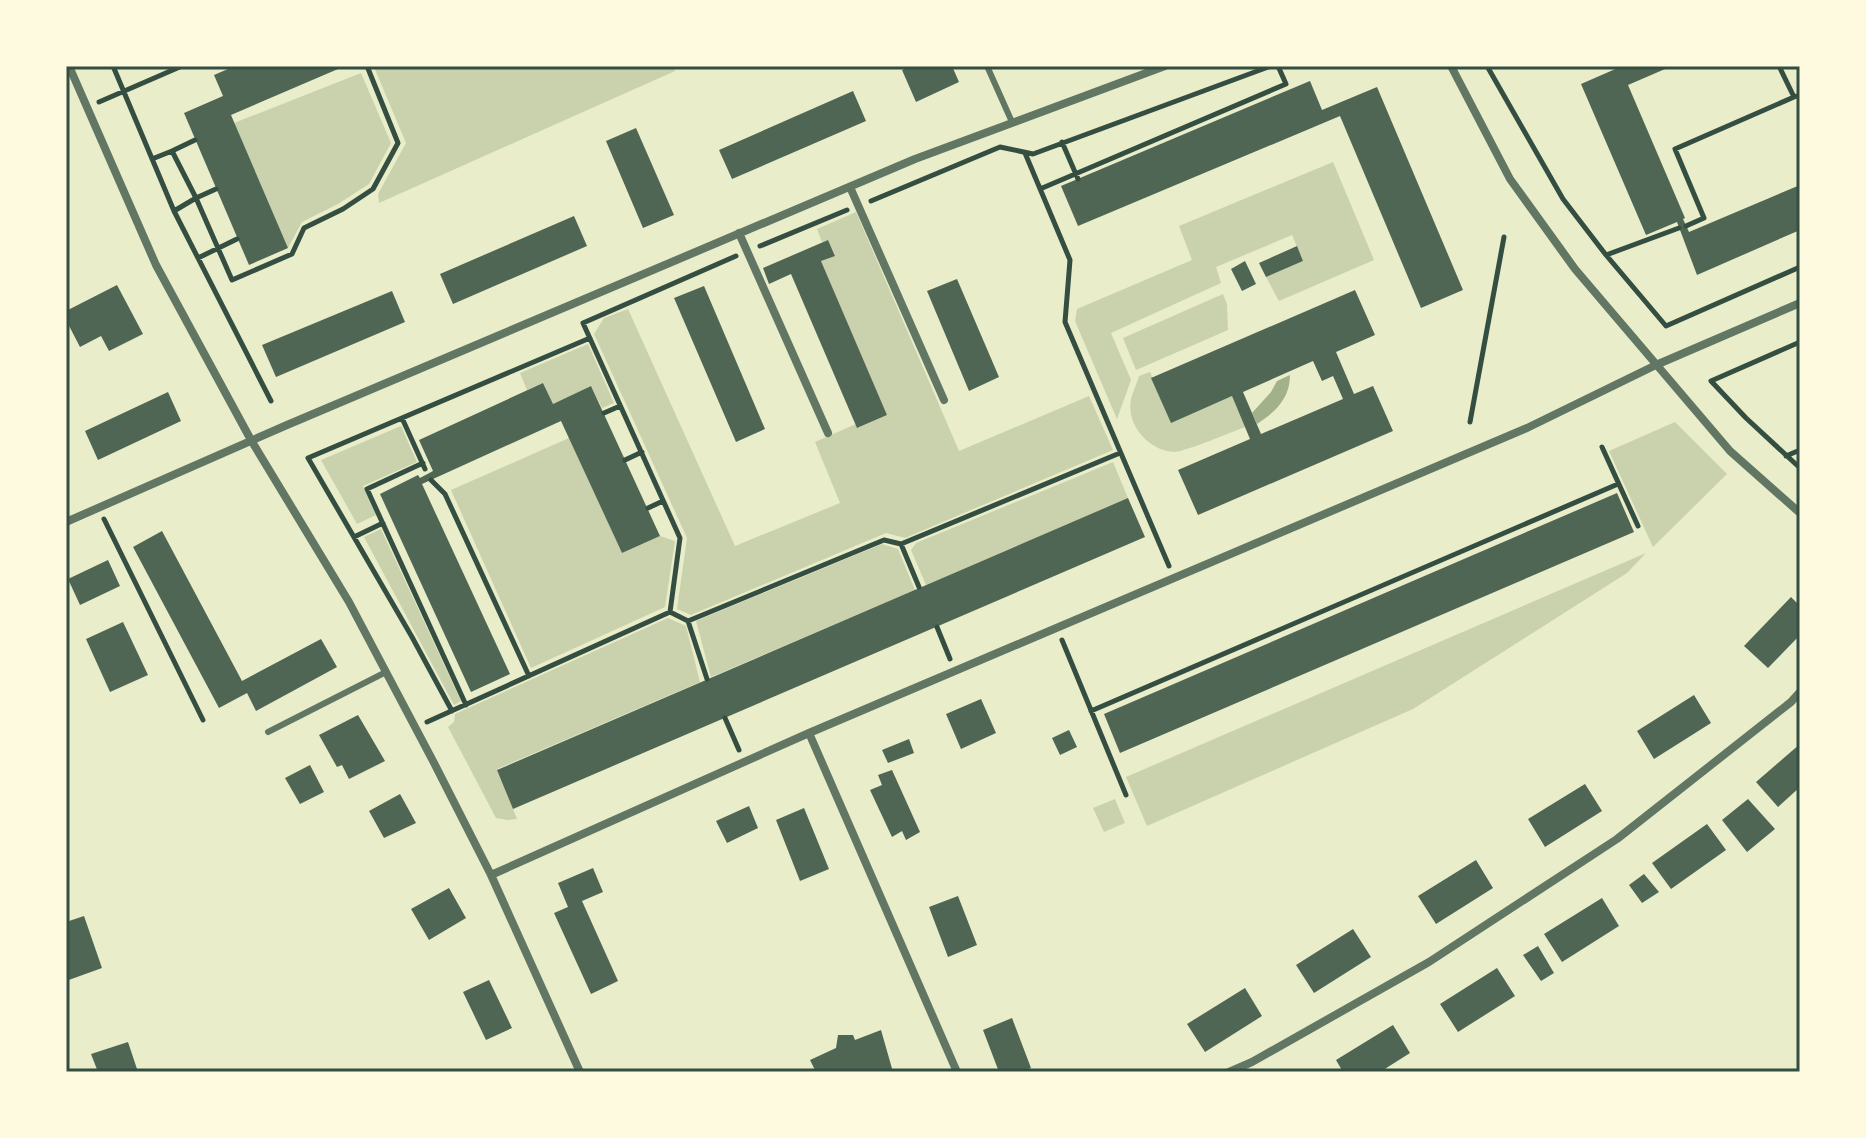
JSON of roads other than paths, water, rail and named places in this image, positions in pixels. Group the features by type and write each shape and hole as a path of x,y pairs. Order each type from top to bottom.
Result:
{"street":[{"path":"69,66 156,265 251,440 349,602 416,727 491,875 580,1072"},
{"path":"66,522 739,233 1012,122 1165,66"},
{"path":"1451,66 1510,179 1575,269 1730,451 1800,513"},
{"path":"850,187 944,400"},
{"path":"739,233 828,433"},
{"path":"491,875 809,733 1527,428 1656,365 1799,307"},
{"path":"1229,1072 1265,1055 1429,962 1617,839 1800,692"},
{"path":"809,733 957,1072"}],"lane":[{"path":"987,66 1012,122"},
{"path":"268,732 386,672"}]}
